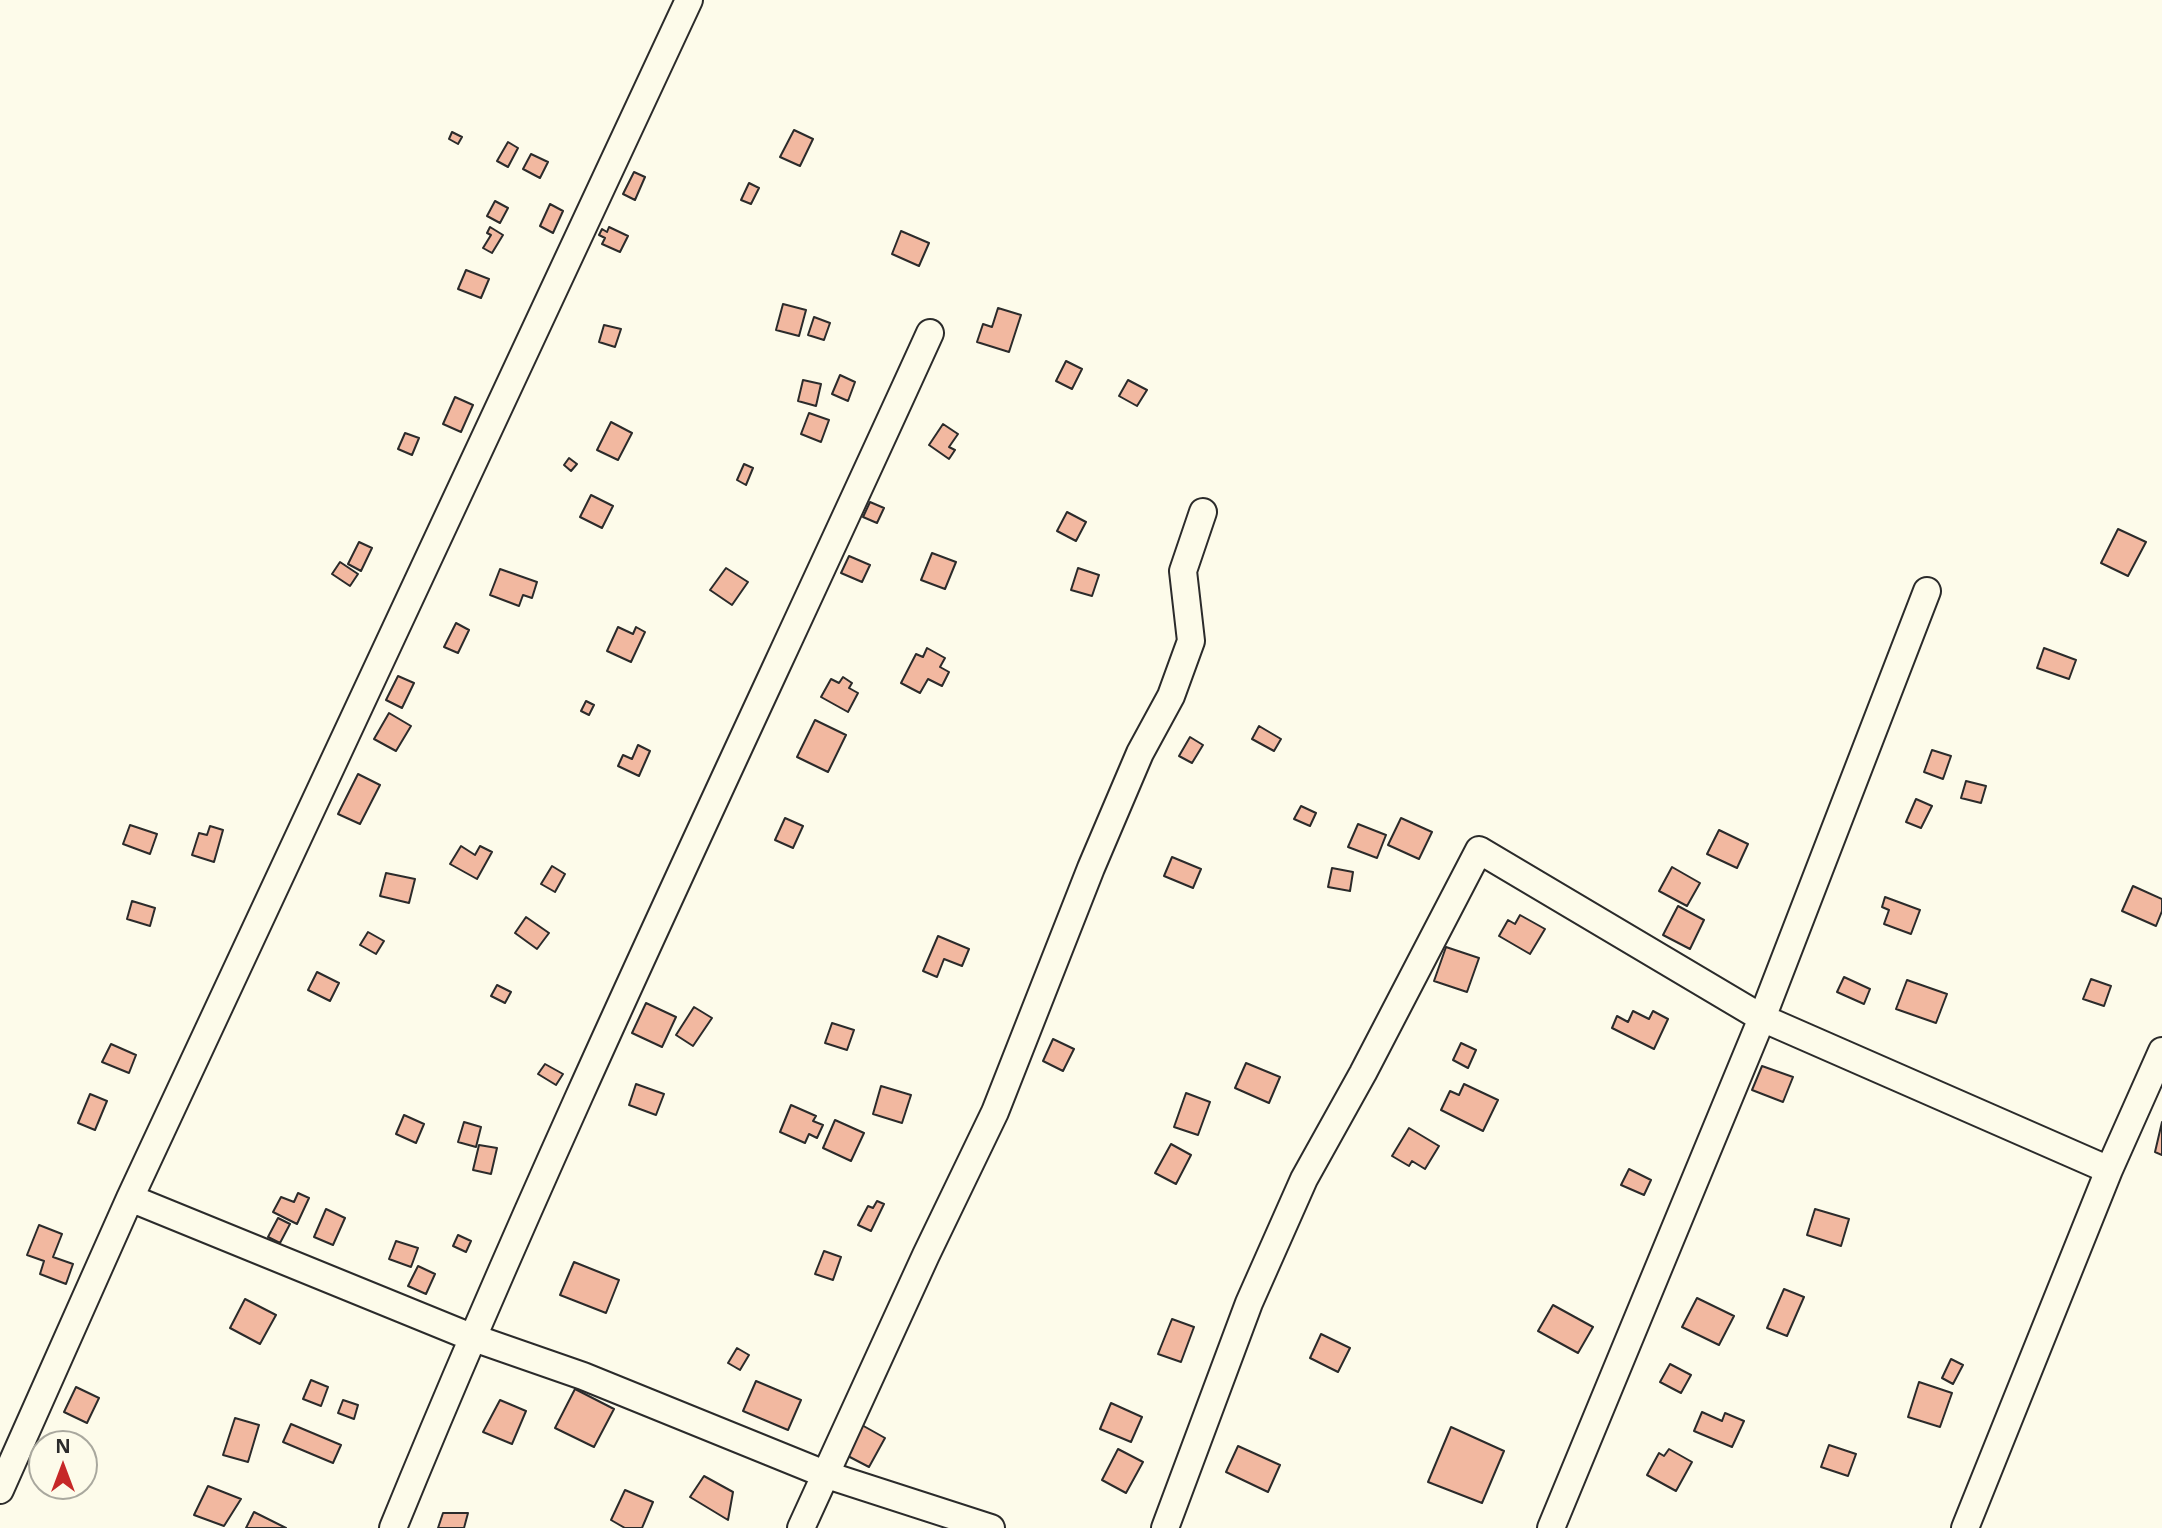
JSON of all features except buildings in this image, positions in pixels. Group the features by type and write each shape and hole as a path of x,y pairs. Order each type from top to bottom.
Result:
{"street":[{"path":"0,1490 130,1199 688,0"},
{"path":"393,1528 471,1338 703,824 930,334"},
{"path":"801,1528 995,1112 1091,868 1140,753 1171,696 1191,641 1183,571 1203,512"},
{"path":"1551,1528 1762,1018 1927,591"},
{"path":"1166,1528 1249,1303 1304,1179 1363,1073 1479,850 1762,1018 2109,1170"},
{"path":"1965,1528 2109,1170 2162,1051"},
{"path":"130,1199 471,1338 583,1376 827,1475 991,1528"}]}
